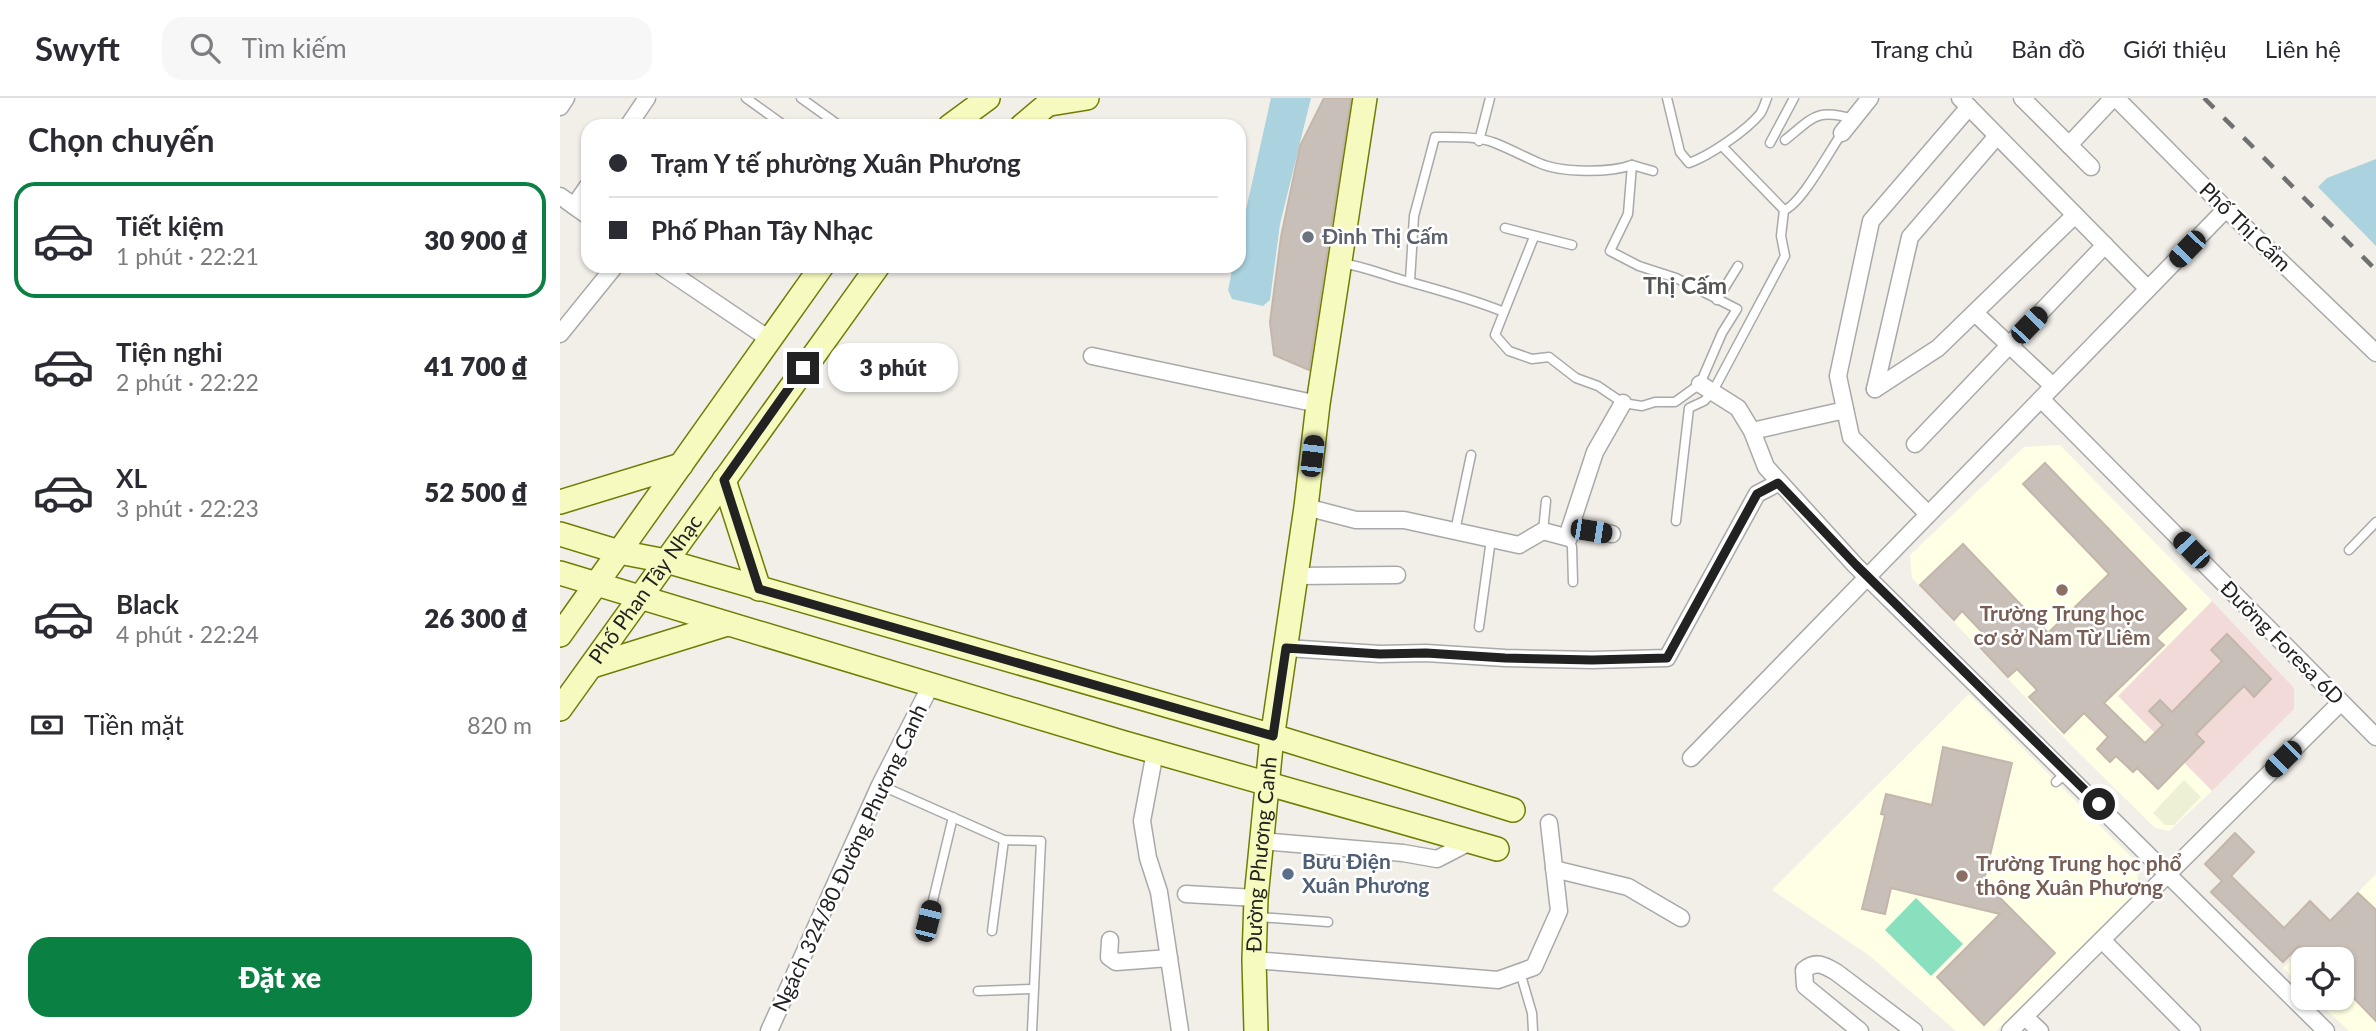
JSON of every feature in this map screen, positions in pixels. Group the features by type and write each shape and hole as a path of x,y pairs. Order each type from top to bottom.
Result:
{"street":[{"path":"560,107 566,98"},
{"path":"633,119 647,98"},
{"path":"960,119 988,98"},
{"path":"1031,119 1052,101 1087,98"},
{"name":"Đường Phương Canh","path":"1256,1031 1255,908 1267,783 1318,404 1365,98"},
{"path":"1842,133 1870,98"},
{"path":"2022,98 2091,167"},
{"path":"2069,145 2115,98"},
{"name":"Phố Thị Cẩm","path":"2115,98 2376,353"},
{"path":"1928,514 1851,438 1838,376 1871,221 1964,103 2148,289"},
{"path":"1997,136 1910,237 1875,389 1938,348 2075,215"},
{"path":"560,196 581,211"},
{"path":"574,206 581,196"},
{"path":"1690,758 2226,209"},
{"path":"1916,444 2105,246"},
{"path":"560,334 609,273"},
{"path":"671,273 769,339"},
{"name":"Phố Phan Tây Nhạc","path":"560,635 817,273"},
{"name":"Phố Phan Tây Nhạc","path":"560,709 873,273"},
{"path":"1975,313 2053,386"},
{"path":"1092,356 1318,404"},
{"path":"1706,388 1738,408 1752,431 1766,467 1778,483 1867,577 2061,777 2168,874 2326,1031"},
{"name":"Đường Foresa 6D","path":"2041,399 2376,737"},
{"path":"1570,533 1595,452 1623,403"},
{"path":"1752,431 1845,411"},
{"path":"560,502 681,465"},
{"path":"724,480 759,589"},
{"path":"1286,648 1505,658 1667,658 1757,494 1778,483"},
{"path":"1306,507 1356,520 1404,520 1519,545 1543,531 1612,534"},
{"path":"560,534 619,552 666,561 1273,736 1513,810"},
{"path":"560,573 1155,752 1497,849"},
{"path":"1296,576 1396,575"},
{"path":"592,666 727,624"},
{"name":"Ngách 324/80 Đường Phương Canh","path":"769,1031 880,785 930,685"},
{"path":"2010,1031 2340,702"},
{"path":"1155,752 1142,821 1147,858 1158,892 1180,1031"},
{"path":"1254,960 1498,980 1534,967 1559,911 1549,823"},
{"path":"1261,841 1403,853 1437,859 1470,842"},
{"path":"1554,869 1628,887 1681,918"},
{"path":"1186,894 1255,908"},
{"path":"1110,940 1109,957 1116,962 1169,958"},
{"path":"2102,940 2192,1031"},
{"path":"1860,1031 1805,986 1804,970 1814,963 1822,964 1914,1031"},
{"path":"2025,1017 2040,1031"}],"lane":[{"path":"746,98 775,119"},
{"path":"801,98 830,119"},
{"path":"1479,141 1490,98"},
{"path":"1667,98 1680,152 1689,163 1708,156 1722,146 1761,113 1767,98"},
{"path":"1770,143 1794,98"},
{"path":"1785,140 1814,117 1830,112 1854,119"},
{"path":"1784,210 1792,208 1804,193 1842,133"},
{"path":"1410,281 1415,216 1435,137 1494,142 1548,166 1593,172 1632,165 1653,171"},
{"path":"1722,146 1784,210"},
{"path":"1632,165 1628,214 1610,251 1639,266 1676,278 1737,309 1722,333 1704,401 1689,408 1676,521"},
{"path":"1534,237 1495,335 1508,351 1532,359 1549,357 1576,378 1598,386 1623,403 1642,406 1655,402 1675,402 1706,388 1786,256 1781,236 1784,210"},
{"path":"1505,228 1572,245"},
{"path":"1339,263 1366,267 1470,298 1504,312"},
{"path":"1717,300 1738,266"},
{"path":"1675,402 1688,412"},
{"path":"1455,531 1471,455"},
{"path":"1543,531 1546,500"},
{"path":"2349,550 2376,522"},
{"path":"1570,533 1573,582"},
{"path":"1479,627 1491,539"},
{"path":"880,785 1004,840 1041,841 1032,1031"},
{"path":"928,921 953,817"},
{"path":"992,931 1004,840"},
{"path":"1255,908 1328,922"},
{"path":"1520,972 1532,1013 1533,1031"},
{"path":"978,991 1033,989"}],"shaded area":[{"name":"Trường Trung học cơ sở Nam Từ Liêm","path":"2060,445 2212,601 2118,696 2212,791 2169,831 2155,828 2069,743 1912,578 1910,555 2024,447"},
{"path":"2212,601 2294,688 2294,709 2212,791 2118,696"},
{"name":"Trường Trung học phổ thông Xuân Phương","path":"1969,694 2137,863 2138,890 1996,1031 1956,1031 1870,956 1772,890"},
{"path":"2184,780 2201,797 2174,825 2165,825 2153,813"},
{"path":"2376,874 2376,1031 2349,1031 2327,1010 2354,1010 2354,947 2304,947"},
{"path":"2291,960 2291,976 2283,968"}],"green space":[{"path":"1916,898 1963,944 1931,976 1885,930"}],"water":[{"path":"1271,98 1311,98 1280,224 1270,300 1263,306 1232,299 1228,290 1232,273 1246,273 1246,210"},
{"path":"2376,159 2376,246 2318,187 2327,178"}],"building":[{"name":"Đình Thị Cấm","path":"1324,98 1351,98 1309,370 1274,355 1270,322 1281,237 1300,146"},
{"path":"2045,463 2186,609 2156,638 2164,645 2104,703 2145,743 2163,725 2149,711 2160,700 2172,712 2222,661 2211,650 2227,634 2271,679 2254,697 2244,686 2196,734 2204,742 2158,789 2137,768 2133,772 2116,756 2110,762 2097,749 2108,737 2084,713 2064,733 2029,697 2037,690 2017,669 2008,677 1974,641 1982,632 1962,611 1954,620 1920,585 1963,544 2048,633 2109,574 2023,484"},
{"path":"1943,747 2012,763 1982,889 1994,892 2055,953 1984,1025 1937,977 2000,914 1891,888 1885,914 1862,909 1885,815 1881,814 1886,794 1932,805"},
{"path":"2235,833 2254,852 2231,876 2284,928 2310,901 2330,921 2358,893 2376,910 2376,1021 2354,998 2354,947 2291,947 2291,954 2283,962 2211,892 2222,881 2205,864"}],"railway":[{"path":"2204,98 2376,270"}],"place":[{"name":"Đình Thị Cấm","path":"1308,237"},
{"name":"Trường Trung học cơ sở Nam Từ Liêm","path":"2062,590"},
{"name":"Bưu Điện Xuân Phương","path":"1288,874"},
{"name":"Trường Trung học phổ thông Xuân Phương","path":"1962,876"}],"district":[{"name":"Thị Cấm","path":"1685,286"}],"route":[{"path":"803,368 724,480 759,589 1273,736 1286,648 1505,658 1667,658 1757,494 1778,483 1856,565 2099,804"}]}
